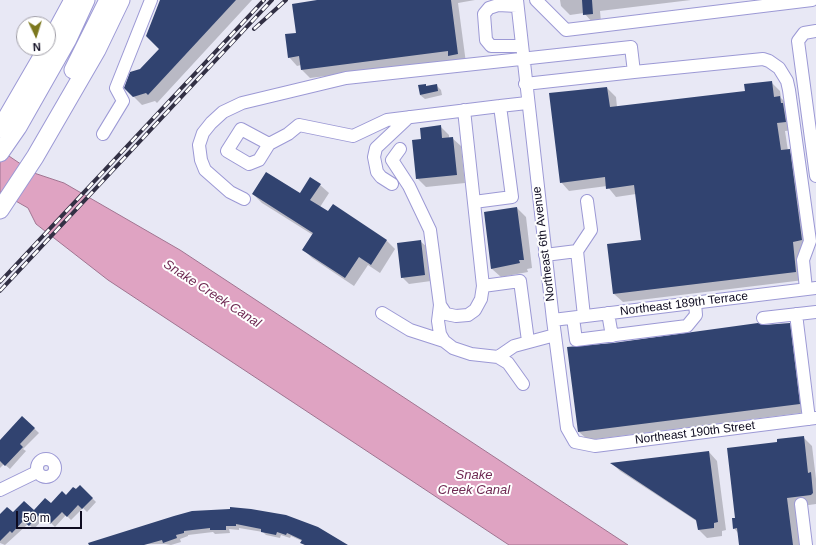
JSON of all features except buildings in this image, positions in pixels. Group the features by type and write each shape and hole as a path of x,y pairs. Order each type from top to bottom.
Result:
{"highway":[{"path":"56,31 73,0"},
{"path":"3,150 68,40 86,0"},
{"path":"1,209 30,155 108,0"},
{"path":"0,190 30,155 97,50 121,0"},
{"path":"0,129 42,56"}],"street":[{"path":"103,134 123,101 116,88 151,0"},
{"path":"536,0 566,30 812,0"},
{"path":"517,3 498,5 489,8 484,14 486,40 491,46 521,45"},
{"name":"Northeast 6th Avenue","path":"517,3 545,255 567,428 575,442"},
{"path":"816,32 804,33 798,41 816,176"},
{"path":"244,199 230,192 205,170 199,153 199,145 203,133 223,112 242,104 346,78 631,47 634,72"},
{"path":"525,84 763,59 779,68 787,81 789,90 810,241 803,260 811,289"},
{"path":"268,144 288,134 299,125 353,136 387,120 410,116 528,103"},
{"path":"474,202 512,197 500,106"},
{"path":"440,305 446,314 456,316 468,315 476,310 481,299 483,286 464,110"},
{"path":"392,184 381,177 377,172 374,157 376,148 410,116"},
{"path":"400,149 392,160 409,186 430,230 440,305 438,321 440,334 444,341"},
{"path":"588,201 591,230 577,251 579,317 576,340 687,326 696,315 695,303"},
{"path":"545,255 577,251"},
{"path":"483,286 520,281 528,341"},
{"name":"Northeast 189th Terrace","path":"553,320 811,289"},
{"path":"763,318 816,312"},
{"path":"382,313 410,330 444,341 454,348 471,354 498,357 508,363 523,384"},
{"path":"608,314 612,336"},
{"path":"796,314 813,419"},
{"path":"498,357 514,346 528,341 555,335"},
{"name":"Northeast 190th Street","path":"575,442 595,446 813,419"},
{"path":"0,490 37,472"},
{"path":"801,504 806,545"}],"water":[{"name":"Snake Creek Canal","path":"0,150 34,173 64,183 180,250 628,545 509,545 108,280 36,224 28,208 0,192"}],"railway":[{"path":"0,282 264,0"},
{"path":"0,291 272,0"},
{"path":"254,29 286,0"}]}
